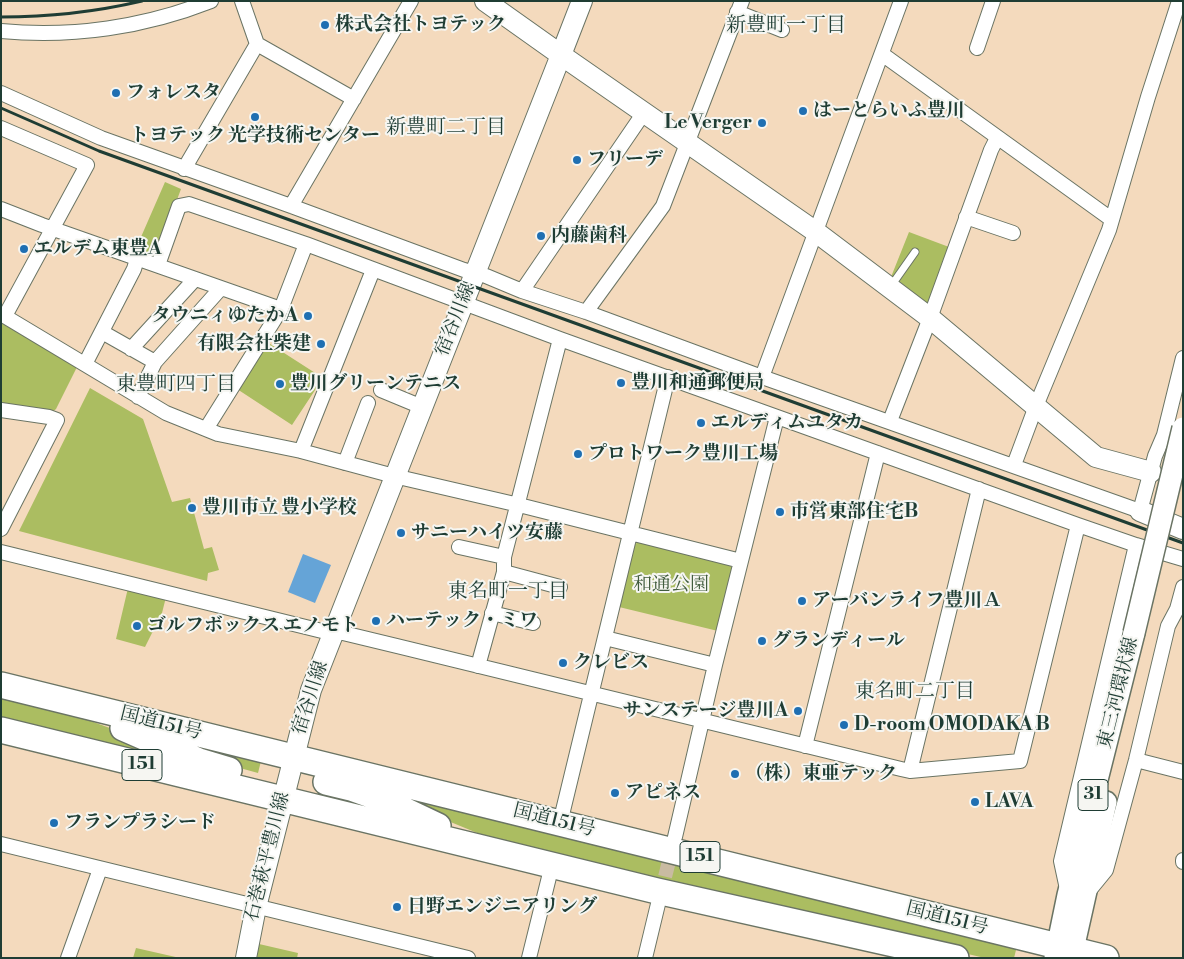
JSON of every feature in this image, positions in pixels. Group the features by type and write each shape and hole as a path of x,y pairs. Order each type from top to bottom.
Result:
{"highway":[{"name":"国道151号","path":"1,686 560,823 1064,953 1106,958"},
{"path":"49,697 198,761 264,778 274,787 282,799"},
{"name":"国道151号","path":"1,730 657,891 956,958"},
{"path":"293,757 298,769 307,777 351,788 379,798 454,832 522,858"}],"main road":[{"path":"486,1 643,114 688,142 816,232 930,318 1096,457 1150,472"},
{"name":"宿谷川線","path":"293,757 311,690 582,1"},
{"name":"東三河環状線","path":"1064,953 1076,896 1140,635 1183,428"},
{"name":"東三河環状線","path":"1140,635 1183,488"},
{"path":"1140,510 1183,529"},
{"name":"石巻萩平豊川線","path":"246,958 256,907 293,757"}],"street":[{"path":"1,31 85,32 155,18 211,1"},
{"path":"242,1 257,44 354,99"},
{"path":"291,206 411,1"},
{"path":"762,377 901,1"},
{"path":"978,48 993,1"},
{"path":"1014,465 1108,230 1179,1"},
{"path":"586,312 663,206 739,7 782,30"},
{"path":"184,169 257,44"},
{"path":"882,54 1111,219"},
{"path":"1,93 101,138 184,169 486,276 522,291 586,312 762,377 1140,510 1150,472 1164,435 1183,358"},
{"path":"522,291 643,114"},
{"path":"1,128 87,165 3,315 138,397 166,413 218,434 301,451 394,476 519,505 741,561"},
{"path":"890,421 930,318 990,150 997,138"},
{"path":"158,266 180,206 189,204 306,244 560,339 1078,525 1183,559"},
{"path":"1,209 281,310"},
{"path":"966,217 1013,233"},
{"path":"206,429 281,310 306,244"},
{"path":"85,364 134,269 137,259"},
{"path":"301,451 372,270"},
{"path":"131,349 195,279"},
{"path":"138,397 155,362 221,288"},
{"path":"102,332 155,362"},
{"path":"478,666 504,572 504,557 519,505 560,339"},
{"path":"560,823 668,377"},
{"path":"381,390 422,407"},
{"path":"344,463 368,403"},
{"path":"1,410 49,417 57,420 1,529"},
{"path":"675,837 715,665 777,417"},
{"path":"805,746 878,453"},
{"path":"910,771 979,489"},
{"path":"1,552 391,644 910,771 1020,761 1078,525"},
{"path":"1136,545 1061,861 1076,896 1106,870 1136,760 1168,626 1177,609 1183,587"},
{"path":"459,547 504,557"},
{"path":"504,572 560,587"},
{"path":"492,613 533,623"},
{"path":"605,638 715,665"},
{"path":"1136,760 1183,772"},
{"path":"1,844 468,958"},
{"path":"529,958 552,865"},
{"path":"68,958 100,869"},
{"path":"645,958 658,904"}],"lane":[{"path":"890,288 915,252"}],"green space":[{"path":"165,182 181,189 156,256 151,259 134,253"},
{"path":"909,232 949,247 928,302 919,304 889,282"},
{"path":"1,323 77,367 56,409 51,413 1,406"},
{"name":"豊川グリーンテニス","path":"267,342 323,378 292,425 237,389"},
{"path":"90,388 143,419 172,502 190,498 204,549 212,547 219,570 208,573 207,581 19,531"},
{"name":"和通公園","path":"638,542 730,565 733,569 718,631 619,607 634,545"},
{"name":"ゴルフボックス エノモト","path":"128,588 166,597 162,613 145,647 116,639"},
{"path":"1,694 55,708 129,735 203,768 1,719"},
{"path":"152,734 262,757 258,773 200,757"},
{"path":"368,788 1017,946 1014,958 985,958 648,880 487,837"},
{"path":"259,944 298,953 297,958 257,958"},
{"path":"136,948 180,958 133,958"}],"water":[{"path":"303,554 331,565 315,603 288,592"}],"tunnel":[{"path":"660,897 673,845"}],"railway":[{"path":"1,17 72,13 142,1"},
{"path":"1,108 99,151 1183,543"}],"place":[{"name":"株式会社トヨテック","path":"325,25"},
{"name":"フォレスタ","path":"116,93"},
{"name":"はーとらいふ豊川","path":"803,111"},
{"name":"トヨテック 光学技術センター","path":"255,117"},
{"name":"Le Verger","path":"762,123"},
{"name":"フリーデ","path":"577,160"},
{"name":"内藤歯科","path":"541,236"},
{"name":"エルデム東豊A","path":"24,249"},
{"name":"タウニィゆたかA","path":"308,316"},
{"name":"有限会社柴建","path":"321,344"},
{"name":"豊川和通郵便局","path":"621,383"},
{"name":"豊川グリーンテニス","path":"280,384"},
{"name":"エルディムユタカ","path":"701,423"},
{"name":"プロトワーク豊川工場","path":"578,454"},
{"name":"豊川市立 豊小学校","path":"192,508"},
{"name":"市営東部住宅B","path":"780,512"},
{"name":"サニーハイツ安藤","path":"401,533"},
{"name":"アーバンライフ豊川Ａ","path":"802,601"},
{"name":"ハーテック・ミワ","path":"376,621"},
{"name":"ゴルフボックス エノモト","path":"137,626"},
{"name":"グランディール","path":"762,641"},
{"name":"クレビス","path":"563,663"},
{"name":"サンステージ豊川A","path":"798,711"},
{"name":"D-room OMODAKA B","path":"844,725"},
{"name":"（株）東亜テック","path":"735,774"},
{"name":"アピネス","path":"615,793"},
{"name":"LAVA","path":"975,802"},
{"name":"フランプラシード","path":"54,823"},
{"name":"日野エンジニアリング","path":"397,907"}],"district":[{"name":"新豊町一丁目","path":"786,26"},
{"name":"新豊町二丁目","path":"446,128"},
{"name":"東豊町四丁目","path":"176,385"},
{"name":"東名町一丁目","path":"508,592"},
{"name":"東名町二丁目","path":"915,692"}]}
